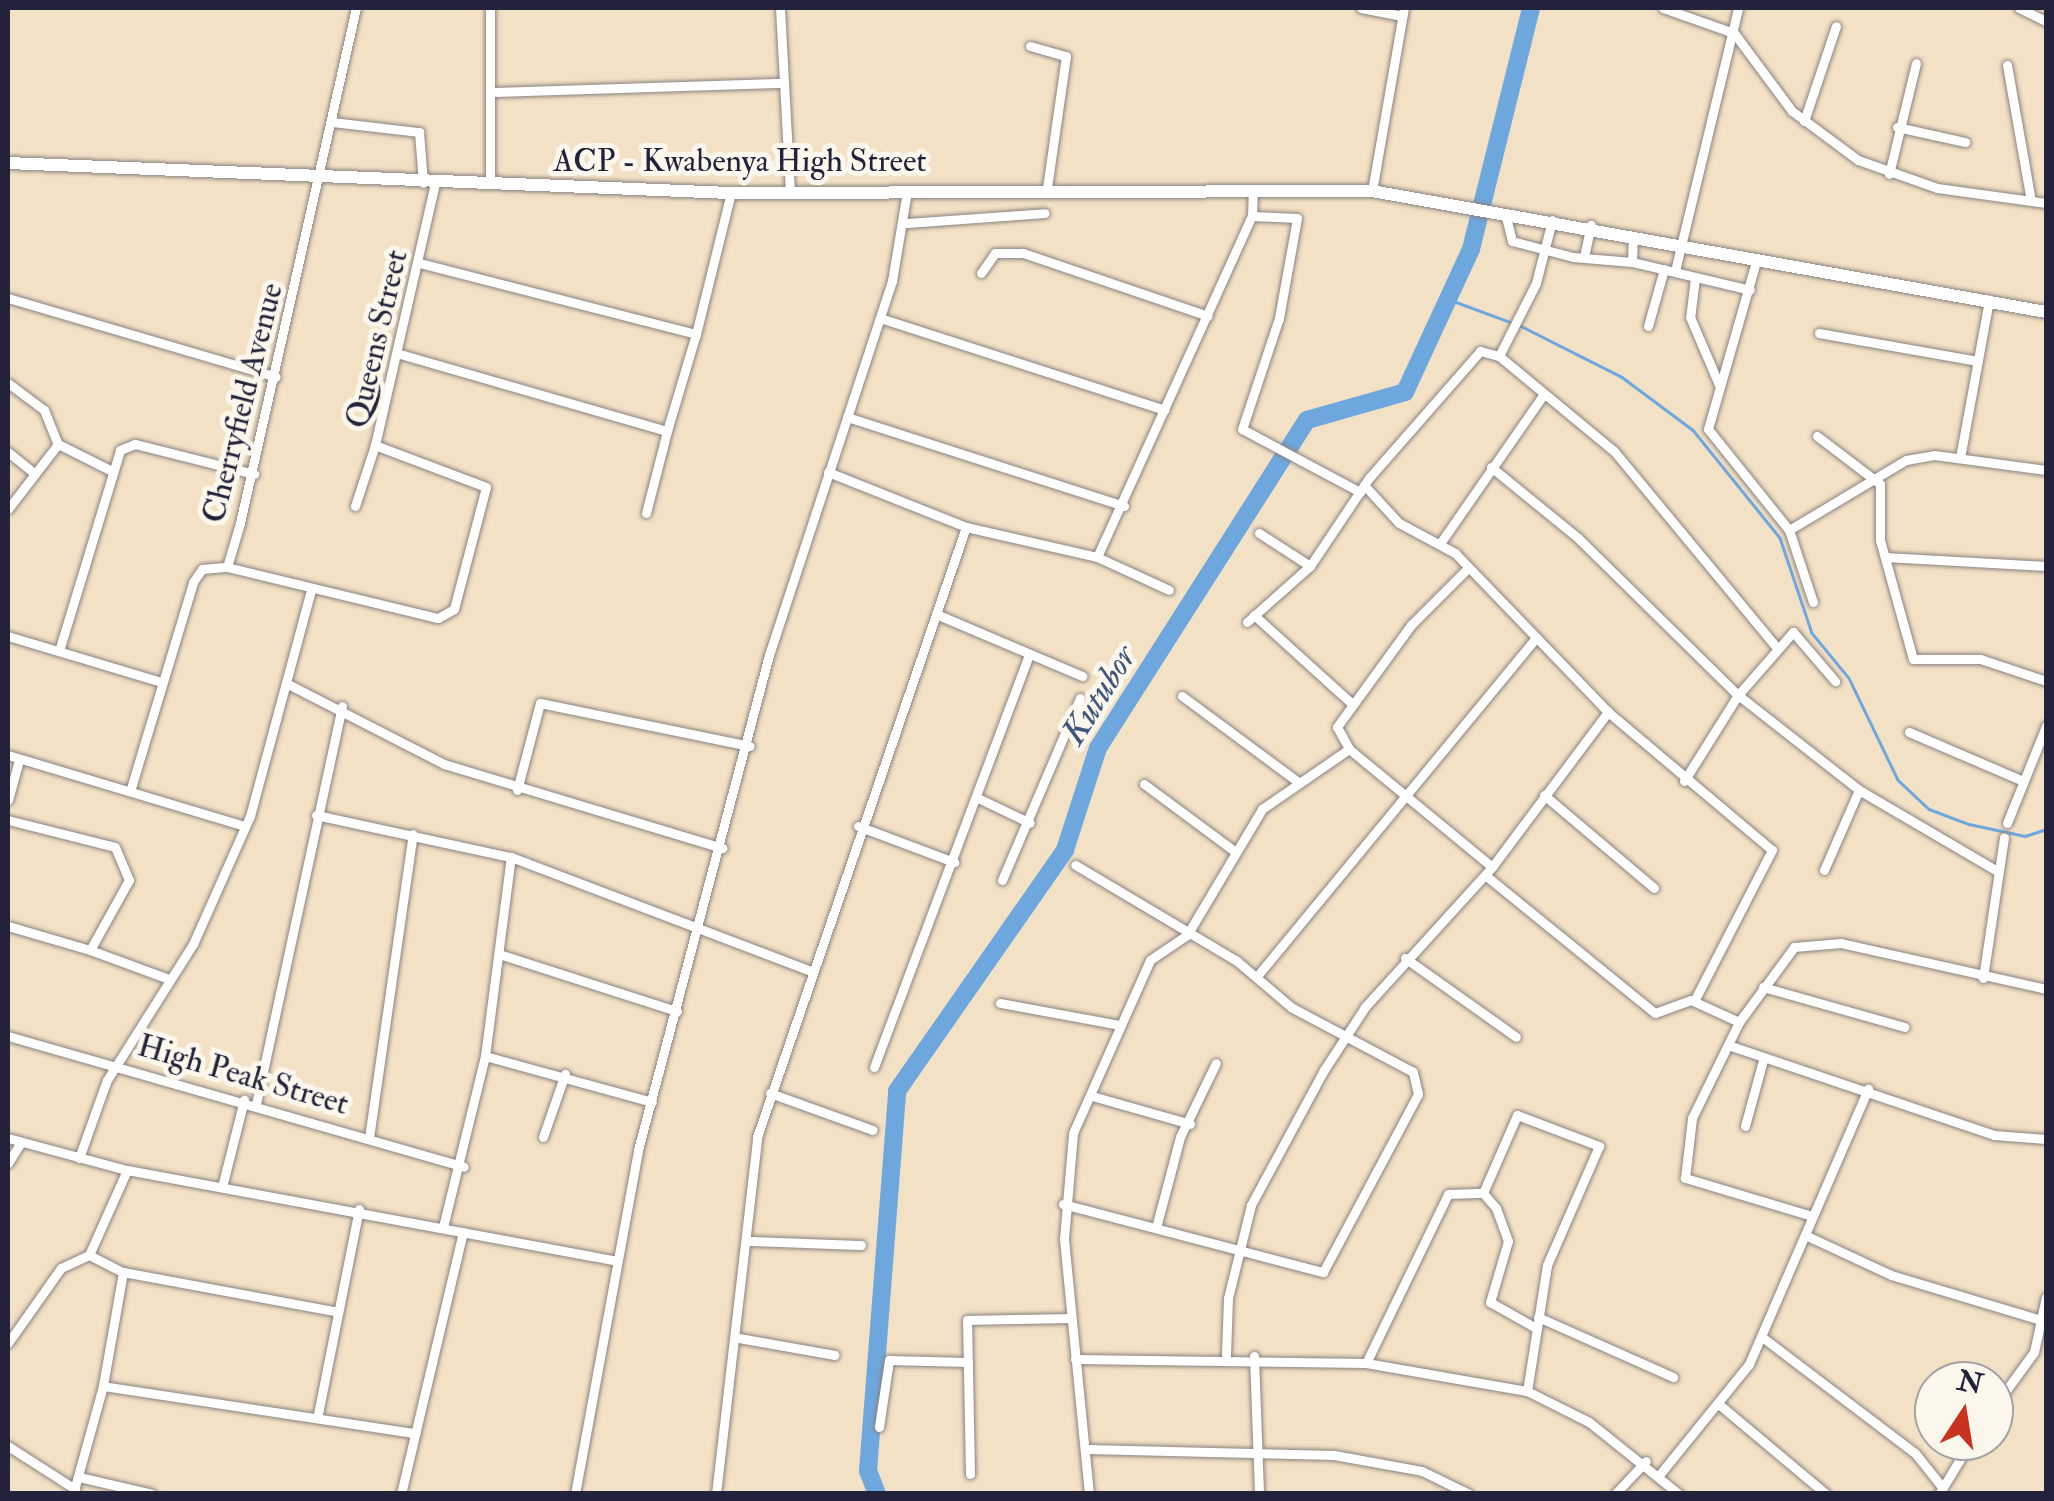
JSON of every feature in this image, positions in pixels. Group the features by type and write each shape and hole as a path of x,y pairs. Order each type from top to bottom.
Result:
{"main road":[{"name":"ACP - Kwabenya High Street","path":"8,163 731,193 1253,186 1372,191 1592,225 2046,312"}],"street":[{"name":"Cherryfield Avenue","path":"131,788 193,582 202,570 227,567 254,474 356,8"},
{"path":"490,8 490,184"},
{"path":"780,8 780,84 790,194"},
{"path":"1361,8 1403,12 1372,191"},
{"path":"1663,8 1734,33 1804,121 1889,174 2046,203"},
{"path":"1648,326 1679,242 1738,8"},
{"path":"2019,8 2046,21"},
{"path":"1804,121 1836,26"},
{"path":"1030,46 1066,56 1048,188"},
{"path":"1889,174 1897,127 1916,64"},
{"path":"2007,65 2032,201"},
{"path":"491,92 780,84"},
{"name":"Queens Street","path":"227,567 438,618 454,609 486,487 375,445 420,263 429,183 419,132 332,122"},
{"path":"1897,127 1966,142"},
{"path":"1097,557 1124,506 1252,216 1253,186"},
{"path":"575,1494 616,1261 652,1102 750,746 769,655 880,318 907,223 908,191"},
{"path":"646,513 731,193"},
{"path":"1498,209 1512,241 1545,252 1632,262 1750,290"},
{"path":"907,223 1045,213"},
{"path":"1252,216 1297,218 1276,327 1240,422 1273,444 1362,489 1400,523 1441,542 1608,712 1774,855 1694,1001"},
{"path":"1500,356 1520,320 1545,252 1552,219"},
{"path":"1584,257 1592,225"},
{"path":"1632,262 1634,233"},
{"path":"981,274 995,253 1023,252 1208,316"},
{"path":"1758,256 1710,435 1789,530 1813,602"},
{"path":"420,263 696,334"},
{"path":"1695,278 1690,317 1721,388"},
{"path":"8,298 276,378"},
{"path":"1960,458 1988,300"},
{"path":"880,318 1164,410"},
{"path":"1820,332 1978,361"},
{"path":"400,354 667,431"},
{"path":"1352,704 1250,619 1310,566 1362,489 1472,354 1500,356 1614,451 1776,647"},
{"path":"8,383 44,410 58,444 112,471"},
{"path":"1441,542 1544,394"},
{"path":"847,416 1124,506"},
{"path":"1817,436 1880,484 1886,557 1913,659 1980,660 2046,681"},
{"path":"8,509 58,444"},
{"path":"59,651 120,450 135,444 254,474"},
{"path":"355,506 375,445"},
{"path":"8,452 34,473"},
{"path":"1789,530 1880,484 1906,460 1960,458 2046,470"},
{"path":"1491,467 1578,538 1738,696 1859,790 1998,872"},
{"path":"828,472 966,527 1097,557 1169,590"},
{"path":"716,1494 739,1338 757,1137 808,970 966,527"},
{"path":"1258,533 1310,566"},
{"path":"1886,557 2046,566"},
{"path":"1468,568 1352,704 1337,727 1349,749 1655,1013 1694,1001 1739,1022"},
{"path":"78,1158 121,1065 170,979 245,826 311,590"},
{"path":"936,614 1028,657 1082,676"},
{"path":"1684,781 1738,696 1776,647 1797,633 1835,681"},
{"path":"8,636 161,682"},
{"path":"1258,975 1534,640"},
{"path":"874,1067 980,799 1028,657"},
{"path":"286,683 342,706 444,764 516,790 723,848"},
{"path":"1182,696 1297,781"},
{"path":"1002,880 1030,823 1080,698"},
{"path":"516,790 540,702 750,746"},
{"path":"256,1104 342,706"},
{"path":"1226,1355 1240,1250 1274,1156 1347,1033 1405,958 1489,871 1608,712"},
{"path":"2007,824 2046,726"},
{"path":"1909,732 2022,780"},
{"path":"1089,1494 1088,1449 1068,1318 1064,1204 1073,1134 1150,960 1186,935 1233,850 1262,808 1349,749"},
{"path":"8,755 131,788 245,826"},
{"path":"8,800 19,760"},
{"path":"1144,784 1233,850"},
{"path":"1824,870 1859,790"},
{"path":"1544,796 1654,888"},
{"path":"980,799 1030,823"},
{"path":"316,815 512,857 808,970"},
{"path":"8,820 124,853 128,880 90,950"},
{"path":"858,826 954,862"},
{"path":"369,1138 413,834"},
{"path":"1984,978 2004,838"},
{"path":"443,1227 464,1167 485,1056 512,857"},
{"path":"1064,1204 1156,1224 1323,1272 1366,1201 1418,1083 1347,1033 1291,1007 1258,975 1075,865"},
{"path":"8,926 170,979"},
{"path":"1812,1216 1685,1178 1692,1118 1739,1022 1762,987 1810,940 2046,989"},
{"path":"499,954 678,1010"},
{"path":"1405,958 1516,1037"},
{"path":"1762,987 1904,1026"},
{"path":"1000,1004 1120,1025"},
{"name":"High Peak Street","path":"8,1036 244,1100 464,1167"},
{"path":"1728,1045 1763,1060 1868,1089 1994,1135 2046,1139"},
{"path":"485,1056 565,1074 652,1102"},
{"path":"1745,1126 1763,1060"},
{"path":"1156,1224 1190,1124 1216,1063"},
{"path":"544,1137 565,1074"},
{"path":"1660,1474 1721,1406 1762,1336 1868,1089"},
{"path":"770,1092 873,1130"},
{"path":"1092,1096 1190,1124"},
{"path":"222,1186 244,1100"},
{"path":"1527,1391 1537,1322 1547,1265 1599,1146 1550,1120 1517,1116 1501,1134 1483,1193 1508,1241 1490,1302 1537,1322 1673,1377"},
{"path":"8,1138 127,1170 359,1209 616,1261"},
{"path":"8,1163 21,1142"},
{"path":"8,1343 61,1268 89,1255 127,1170"},
{"path":"1366,1363 1438,1198 1483,1193"},
{"path":"318,1414 359,1209"},
{"path":"401,1494 463,1232"},
{"path":"1805,1234 1892,1275 2041,1320"},
{"path":"750,1240 861,1245"},
{"path":"89,1255 123,1272 338,1312"},
{"path":"8,1446 74,1491 103,1386 123,1272"},
{"path":"2014,1380 2034,1352 2046,1296"},
{"path":"970,1474 971,1316 1068,1318"},
{"path":"1762,1336 1915,1453 1941,1490 1958,1461"},
{"path":"739,1338 834,1355"},
{"path":"1076,1360 1226,1355 1366,1363 1527,1391 1646,1461 1678,1494"},
{"path":"1254,1356 1260,1494"},
{"path":"879,1427 889,1360 968,1362"},
{"path":"103,1386 318,1414 415,1433"},
{"path":"1721,1406 1826,1494"},
{"path":"1088,1449 1366,1460 1469,1494"},
{"path":"1615,1494 1646,1461"},
{"path":"79,1477 152,1494"}],"waterway":[{"name":"Kutubor","path":"877,1494 868,1471 897,1091 1065,850 1098,748 1307,420 1405,392 1471,249 1531,8"},
{"path":"1448,299 1513,323"},
{"path":"1521,326 1622,377 1693,430 1780,538 1812,633 1849,678 1898,780 1929,809 1969,824 2025,836 2046,829"}]}
